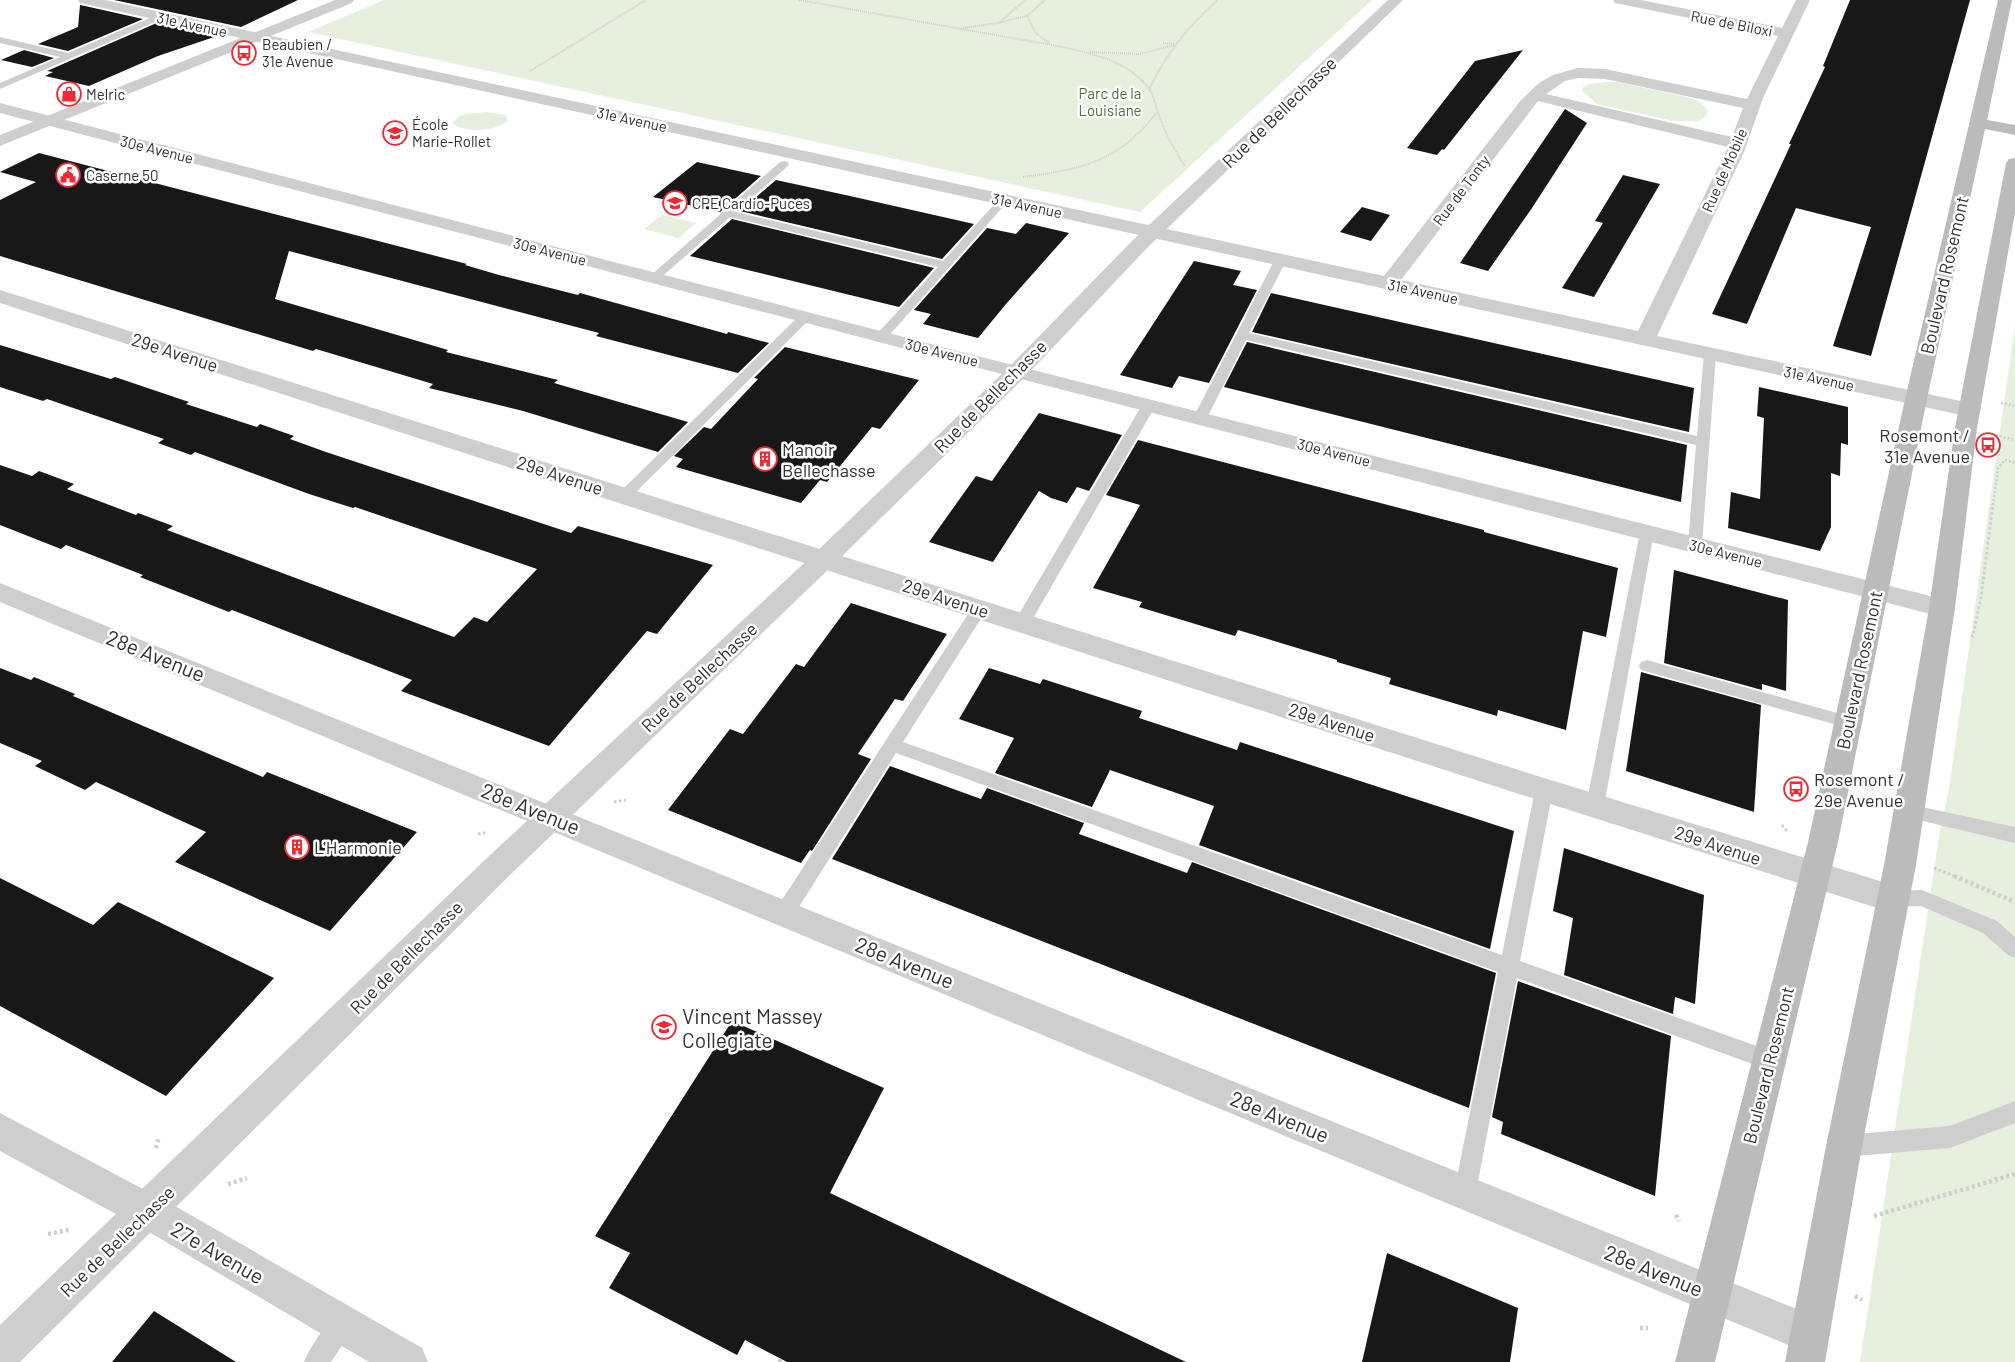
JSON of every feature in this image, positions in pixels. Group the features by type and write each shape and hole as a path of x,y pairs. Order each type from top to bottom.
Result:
{"main road":[{"name":"Boulevard Rosemont","path":"1695,1362 1815,875 1916,399 2005,0"},
{"path":"1978,122 2015,130"},
{"path":"1807,1348 1844,1146 1893,899 1942,608 1970,410 2015,163"}],"street":[{"name":"31e Avenue","path":"85,0 1970,410"},
{"path":"0,141 347,0"},
{"name":"Rue de Bellechasse","path":"0,1353 147,1212 492,873 824,560 1017,372 1152,232 1396,0"},
{"name":"Rue de Biloxi","path":"1620,0 1786,33"},
{"name":"Rue de Mobile","path":"1645,339 1738,144 1752,105 1803,0"},
{"name":"Rue de Tonty","path":"1388,284 1535,96 1559,78 1578,73 1605,74 1752,105"},
{"path":"1535,96 1738,144"},
{"name":"30e Avenue","path":"0,108 881,337 1942,608"},
{"name":"29e Avenue","path":"0,296 1544,790 1893,899"},
{"name":"28e Avenue","path":"0,592 1711,1293 1807,1348"},
{"name":"27e Avenue","path":"0,1131 147,1212 408,1362"}],"lane":[{"path":"0,86 159,17"},
{"path":"0,40 69,56"},
{"path":"654,278 784,164"},
{"path":"881,337 1004,200"},
{"path":"728,213 946,265"},
{"path":"1200,418 1280,261"},
{"path":"624,496 805,317"},
{"path":"1242,335 1703,442"},
{"path":"1695,545 1710,354"},
{"path":"1022,623 1149,405"},
{"path":"1595,806 1647,532"},
{"path":"785,912 979,609"},
{"path":"1647,666 1848,722"},
{"path":"893,745 1769,1060"},
{"path":"1465,1192 1544,790"},
{"path":"1908,811 2015,836"},
{"path":"1893,899 1922,898 1990,927 2015,949"},
{"path":"1844,1146 1950,1137 2015,1111"},
{"path":"316,1362 343,1324"}],"path":[{"path":"523,76 646,0"},
{"path":"799,0 1084,52 1140,54 1177,45"},
{"path":"998,23 1024,0"},
{"path":"1037,0 1044,1"},
{"path":"1149,90 1154,78 1177,45 1204,13 1218,0"},
{"path":"956,28 998,23 1027,16 1044,1"},
{"path":"1027,16 1036,33 1052,45"},
{"path":"1163,43 1177,45"},
{"path":"1084,52 1128,71 1149,90 1174,149 1186,169"},
{"path":"1014,178 1080,167 1119,152 1140,136 1157,112"},
{"path":"2000,403 2015,406"},
{"path":"1994,435 2015,440"},
{"path":"1973,636 1998,468 2005,460 2015,463"},
{"path":"1782,825 1787,831"},
{"path":"1927,865 2015,902"},
{"path":"1874,1216 2015,1174"},
{"path":"222,1186 247,1178"},
{"path":"1676,1215 1679,1221"},
{"path":"48,1234 75,1229"},
{"path":"1640,1328 1648,1328"}],"green space":[{"name":"Parc de la Louisiane","path":"384,0 1372,0 1140,212 308,32"},
{"path":"1617,82 1691,98 1705,107 1708,113 1707,116 1698,121 1673,121 1597,104 1582,91 1583,87 1589,84"},
{"path":"486,112 506,115 508,120 497,127 481,130 466,129 453,124 459,116"},
{"path":"662,215 696,223 678,238 644,229"},
{"path":"2015,325 2015,1362 1860,1362 1940,830 1949,789"}],"building":[{"path":"114,0 298,0 241,27"},
{"path":"1850,0 1970,0 1871,356 1833,346 1871,227 1796,208 1747,324 1712,314 1825,67 1823,66"},
{"path":"80,5 143,19 68,51 38,44 78,27"},
{"path":"159,22 220,35 158,56 89,86 45,76 53,72 47,71"},
{"path":"24,50 54,58 32,67 1,60"},
{"path":"1523,50 1444,150 1442,149 1437,155 1407,148 1475,61"},
{"path":"1565,109 1587,123 1532,208 1488,271 1460,263"},
{"path":"39,153 467,264 465,265 499,275 578,295 580,293 727,334 728,332 769,343 738,373 596,336 599,333 289,251 275,299 448,350 446,352 558,380 554,383 688,422 658,452 523,411 429,388 433,384 316,349 313,351 0,256 0,200 36,182 0,172"},
{"path":"697,162 761,176 720,212 653,197"},
{"path":"1623,175 1660,184 1594,297 1562,288 1603,223 1595,221"},
{"path":"776,180 974,224 942,259 740,211"},
{"path":"1362,207 1390,215 1371,241 1340,232"},
{"path":"732,219 934,268 899,307 690,256"},
{"path":"1026,223 1069,233 978,338 923,324 931,314 914,310 987,228 1016,234"},
{"path":"1194,261 1241,271 1233,285 1257,290 1209,383 1179,376 1172,388 1120,375"},
{"path":"1271,293 1694,388 1689,432 1252,332"},
{"path":"1247,342 1687,445 1681,502 1224,387"},
{"path":"0,345 111,379 115,377 189,402 186,404 257,427 260,424 294,436 290,439 326,452 571,533 578,526 713,565 657,634 647,631 549,746 401,691 412,680 232,610 229,612 140,577 143,575 66,545 61,549 0,525 0,465 32,476 39,471 74,484 67,489 136,515 138,513 173,526 167,530 454,637 474,617 487,622 537,569 355,507 353,508 309,494 195,452 191,455 158,443 164,439 47,399 43,401 0,387"},
{"path":"785,347 919,380 880,429 872,427 827,482 820,480 801,503 676,467 683,459 674,456 704,427 711,429 758,379 754,378"},
{"path":"1759,387 1848,407 1848,445 1841,443 1840,476 1831,473 1831,527 1820,551 1728,528 1731,492 1760,499 1764,418 1757,416"},
{"path":"1039,413 1122,435 1089,491 1077,487 1067,503 1051,498 1039,491 993,562 929,542 976,476 992,481"},
{"path":"1138,440 1484,530 1484,532 1618,568 1606,637 1583,631 1566,730 1498,710 1497,716 1389,684 1391,678 1337,662 1337,660 1238,630 1235,636 1139,607 1142,602 1093,588 1140,505 1106,495"},
{"path":"1674,570 1788,600 1786,691 1762,684 1762,690 1664,663"},
{"path":"851,603 947,634 903,701 895,699 858,754 871,759 812,851 810,850 801,863 668,810 730,729 743,734 796,664 804,667"},
{"path":"0,668 31,680 34,677 75,694 73,696 263,777 267,772 417,832 330,931 175,862 206,832 96,782 85,790 35,766 42,761 0,743"},
{"path":"989,668 1040,684 1043,679 1142,711 1139,718 1237,750 1240,742 1514,831 1490,949 1199,845 1214,806 1110,770 1092,807 995,773 1014,738 959,719"},
{"path":"1641,672 1761,705 1754,812 1626,771"},
{"path":"890,766 981,799 987,788 1084,823 1079,834 1187,873 1192,862 1496,973 1469,1108 832,859"},
{"path":"1564,848 1704,895 1695,1004 1675,997 1673,1014 1564,975 1573,918 1553,911"},
{"path":"0,878 93,925 118,902 274,978 166,1096 0,1006"},
{"path":"1518,981 1671,1036 1655,1196 1501,1134 1503,1122 1492,1117"},
{"name":"Vincent Massey Collegiate","path":"732,1021 884,1088 830,1193 1186,1362 787,1362 745,1340 737,1355 609,1288 630,1253 595,1236"},
{"path":"1387,1253 1518,1308 1510,1362 1362,1362"},
{"path":"154,1311 236,1362 112,1362"}],"place":[{"name":"Beaubien / 31e Avenue","path":"244,53"},
{"name":"Melric","path":"69,94"},
{"name":"École Marie-Rollet","path":"395,133"},
{"name":"Caserne 50","path":"68,175"},
{"name":"CPE Cardio-Puces","path":"675,203"},
{"name":"Rosemont / 31e Avenue","path":"1988,445"},
{"name":"Manoir Bellechasse","path":"765,459"},
{"name":"Rosemont / 29e Avenue","path":"1796,789"},
{"name":"L'Harmonie","path":"297,847"},
{"name":"Vincent Massey Collegiate","path":"664,1027"}]}
